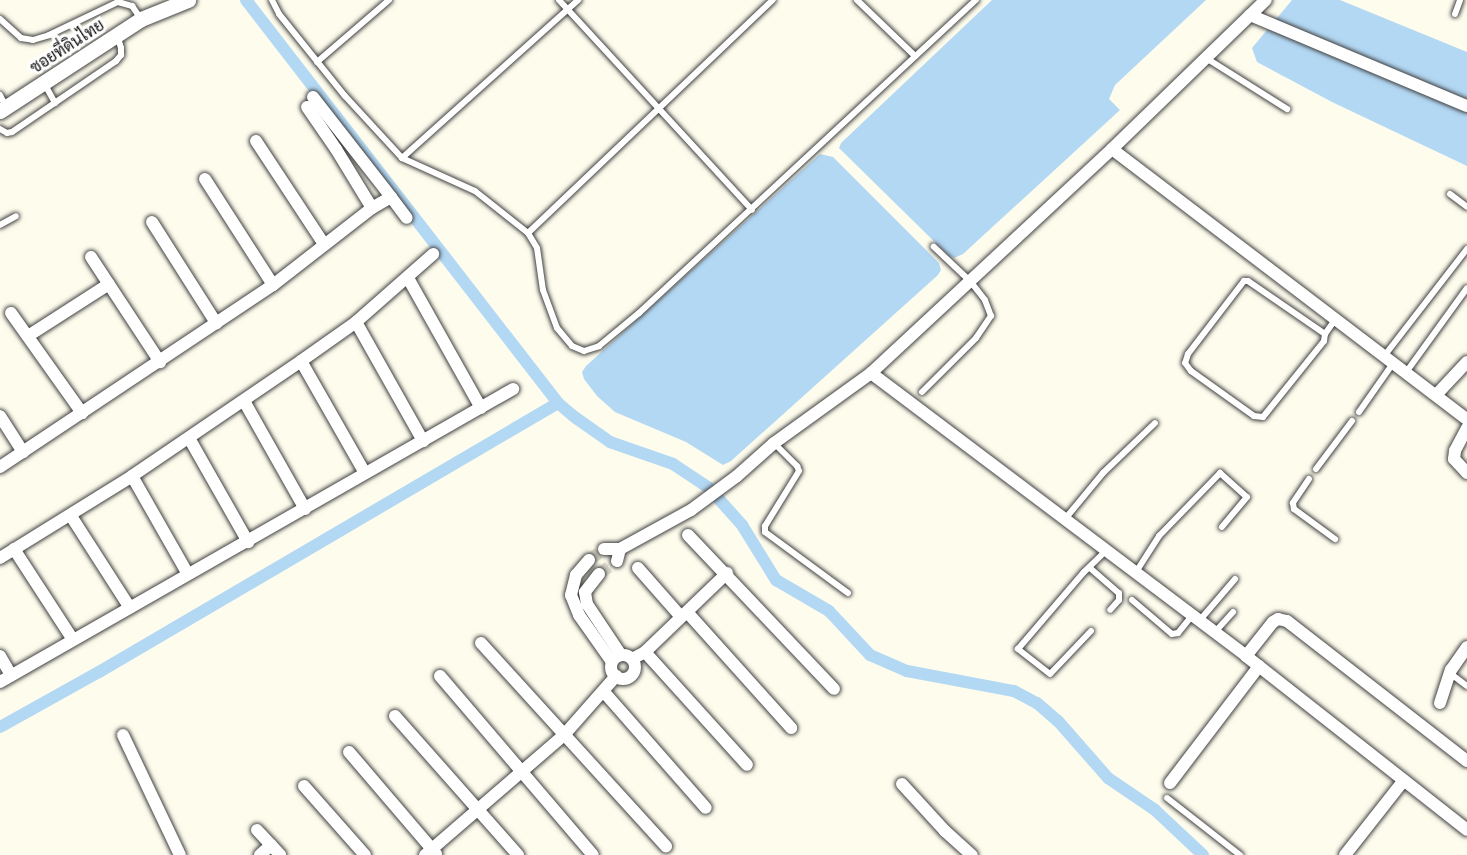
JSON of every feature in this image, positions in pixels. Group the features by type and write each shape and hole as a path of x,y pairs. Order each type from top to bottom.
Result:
{"street":[{"name":"ซอยที่ดินไทย","path":"2,105 44,83 141,20 188,0"},
{"path":"604,549 619,555 691,510 737,476 774,443 871,373 1112,149 1266,0"},
{"path":"1250,15 1467,106"},
{"path":"372,208 310,102 407,218"},
{"path":"256,141 324,244"},
{"path":"1112,149 1390,358 1467,419"},
{"path":"205,179 273,285"},
{"path":"0,467 273,285 372,208 391,197"},
{"path":"152,222 216,323"},
{"path":"0,558 71,516 301,361 356,322 433,254"},
{"path":"92,257 160,362"},
{"path":"408,278 481,408"},
{"path":"28,336 109,284"},
{"path":"11,313 82,413"},
{"path":"356,322 423,441"},
{"path":"301,361 365,473"},
{"path":"1437,394 1467,362"},
{"path":"871,373 1246,656 1467,830"},
{"path":"0,656 5,679 513,389"},
{"path":"244,401 305,509"},
{"path":"0,416 23,452"},
{"path":"1467,428 1455,451 1454,459 1467,473"},
{"path":"189,438 248,542"},
{"path":"132,476 188,574"},
{"path":"71,516 130,608"},
{"path":"688,535 727,573 834,689"},
{"path":"14,549 73,640"},
{"path":"589,560 576,575 571,595 579,615 622,658 635,666 633,673 627,678 616,676 611,670 622,658 645,652 727,573"},
{"path":"638,568 791,728"},
{"path":"599,574 585,592 587,604 622,658"},
{"path":"1246,656 1273,622 1278,619 1287,621 1467,761"},
{"path":"481,643 666,846"},
{"path":"1440,704 1450,673 1467,647"},
{"path":"645,652 747,765"},
{"path":"1170,783 1259,666"},
{"path":"440,676 593,855"},
{"path":"349,752 432,853 564,735 616,676"},
{"path":"604,692 706,808"},
{"path":"395,716 518,855"},
{"path":"123,735 180,855"},
{"path":"1345,855 1404,780"},
{"path":"902,784 945,831 972,855"},
{"path":"304,786 365,855"},
{"path":"257,830 280,855"},
{"path":"260,855 271,845"}],"lane":[{"path":"272,0 317,62 402,158 475,191 528,233 537,248 543,290 556,328 572,346 584,351 599,346 639,313 976,0"},
{"path":"317,62 389,0"},
{"path":"559,0 752,210"},
{"path":"402,158 578,0"},
{"path":"528,233 773,0"},
{"path":"857,0 915,56"},
{"path":"1455,14 1460,0"},
{"path":"0,19 21,38 33,40 49,35 118,2 132,6 141,20"},
{"path":"0,129 7,133 12,132 117,61 122,48 117,35"},
{"path":"1206,58 1287,109"},
{"path":"44,83 55,103"},
{"path":"1450,194 1467,207"},
{"path":"0,225 16,216"},
{"path":"922,392 976,338 991,316 985,300 970,281 934,247"},
{"path":"1359,412 1390,358 1467,249"},
{"path":"1325,334 1248,281 1244,281 1185,359 1185,363 1191,371 1254,416 1263,417 1324,341 1325,334 1336,318"},
{"path":"1407,371 1467,288"},
{"path":"1317,469 1352,421"},
{"path":"1065,519 1103,473 1155,423"},
{"path":"774,443 797,466 799,471 765,526 765,532 848,593"},
{"path":"1135,572 1160,536 1220,473 1246,497 1222,527"},
{"path":"1309,479 1293,503 1294,509 1335,540"},
{"path":"1091,631 1050,674 1018,649 1107,551"},
{"path":"1090,568 1119,594 1119,600 1110,610"},
{"path":"1132,600 1173,634 1178,633 1236,579"},
{"path":"1215,633 1233,612"},
{"path":"1450,673 1467,686"},
{"path":"1167,798 1240,855"}],"water":[{"path":"992,0 1206,0 1115,85 1109,99 1120,110 963,254 954,258 949,256 839,148 841,143"},
{"path":"1292,0 1340,0 1467,52 1467,166 1332,102 1257,62 1252,48"},
{"path":"820,154 833,157 939,263 941,270 938,275 731,461 723,465 686,442 615,412 597,396 584,379 582,372 586,366"}],"waterway":[{"path":"246,0 558,403 610,442 673,464 709,488 742,525 776,580 829,611 870,655 907,671 1014,691 1037,703 1058,721 1108,778 1155,810 1203,855"},
{"path":"0,727 99,672 558,403"}],"tunnel":[{"path":"589,560 604,549"},
{"path":"599,574 617,561"}]}
